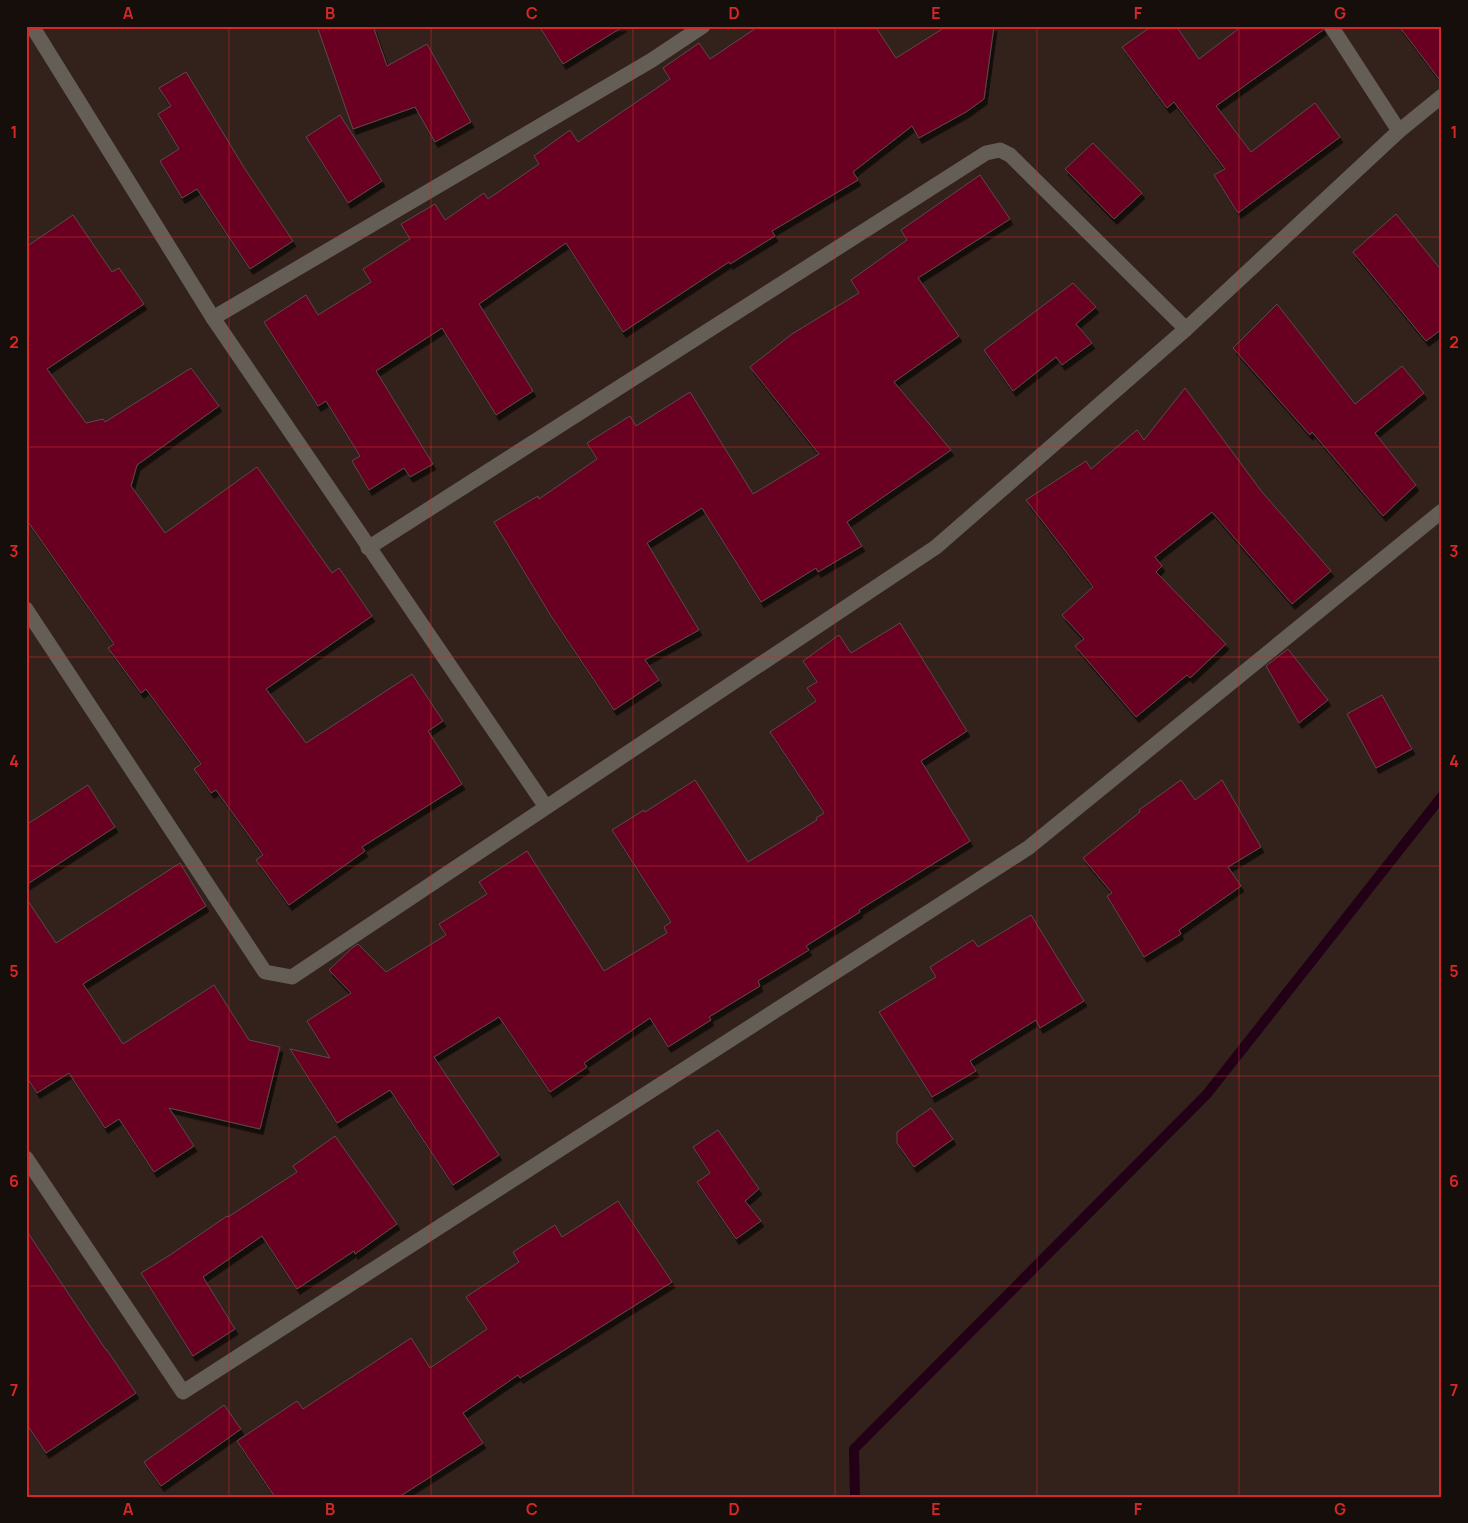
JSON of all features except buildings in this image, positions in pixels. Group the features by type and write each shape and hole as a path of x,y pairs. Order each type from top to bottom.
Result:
{"street":[{"path":"32,26 213,318 546,807"},
{"path":"213,318 652,60 703,26"},
{"path":"1331,26 1398,131"},
{"path":"26,610 265,972 292,978 936,546 1186,329 1398,131 1442,96"},
{"path":"368,548 986,153 1000,150 1010,155 1186,329"},
{"path":"26,1158 183,1392 1028,848 1442,510"}],"waterway":[{"path":"855,1497 854,1449 1207,1094 1442,796"}]}
